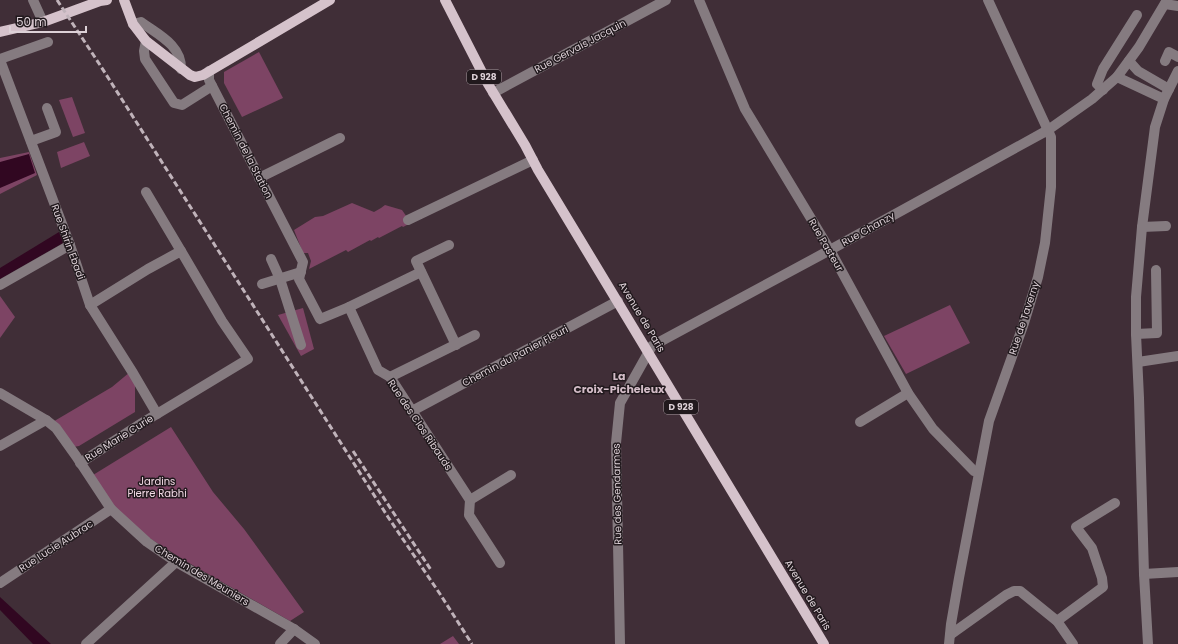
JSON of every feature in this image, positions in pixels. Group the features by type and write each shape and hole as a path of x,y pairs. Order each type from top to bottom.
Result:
{"main road":[{"path":"0,32 43,22 92,2 106,0"},
{"path":"124,0 133,24 146,41 190,75 195,77 203,75 330,0"},
{"name":"Avenue de Paris","path":"445,0 493,93 824,644"}],"street":[{"path":"34,0 43,22"},
{"name":"Rue Gervais Jacquin","path":"493,93 666,0"},
{"name":"Rue Pasteur","path":"699,0 745,109 830,250 908,393 933,429 974,471 979,472"},
{"name":"Rue de Taverny","path":"950,640 958,585 989,420 1024,323 1038,277 1045,243 1050,187 1051,137 988,0"},
{"path":"1166,2 1178,6"},
{"name":"Rue Chanzy","path":"648,352 654,344 830,250 1048,130 1103,90 1117,77 1129,61 1166,2"},
{"path":"1103,90 1097,84 1103,69 1136,15"},
{"path":"133,24 141,22 174,46 181,64 181,68"},
{"path":"146,41 144,51 145,59 174,103 182,104 212,86"},
{"path":"0,59 48,42"},
{"path":"1165,61 1169,52 1178,57"},
{"name":"Rue Shirin Ebadi","path":"0,59 70,245 90,305 157,414"},
{"path":"1129,61 1138,71 1173,88"},
{"name":"Chemin de la Station","path":"209,71 209,80 288,230 304,264"},
{"path":"1148,644 1144,574 1136,297 1142,227 1155,127 1164,99 1173,88 1178,71"},
{"path":"1117,77 1164,99"},
{"path":"31,141 56,132 47,108"},
{"path":"260,178 340,138"},
{"path":"408,220 533,160"},
{"path":"90,305 148,269 181,251 146,192"},
{"path":"1142,227 1166,226"},
{"path":"0,285 70,245"},
{"path":"449,245 416,261 456,344"},
{"name":"Rue Marie Curie","path":"80,463 157,414 248,360 222,321 181,251"},
{"path":"271,259 280,279 301,345"},
{"path":"262,284 290,275 304,264"},
{"path":"304,264 299,279 320,319 349,307 421,272"},
{"path":"1136,334 1157,333 1156,270"},
{"name":"Chemin du Panier Fleuri","path":"412,411 618,301"},
{"name":"Rue des Clos Ribauds","path":"349,307 378,370 390,378 470,500 469,515 500,563"},
{"path":"390,378 475,335"},
{"name":"Rue des Gendarmes","path":"620,644 616,443 618,420 620,402 648,352"},
{"path":"1138,362 1178,356"},
{"name":"Chemin des Meuniers","path":"0,393 46,420 56,428 111,509 147,542 176,562 294,629 315,644"},
{"path":"860,422 908,393"},
{"path":"0,446 46,420"},
{"path":"470,500 511,475"},
{"path":"1057,621 1103,586 1102,578 1092,548 1076,527 1115,503"},
{"name":"Rue Lucie Aubrac","path":"0,583 111,509"},
{"path":"86,644 176,562"},
{"path":"1144,574 1178,572"},
{"path":"950,640 1006,595 1020,590 1057,621 1073,644"},
{"path":"280,644 294,629"}],"green space":[{"path":"259,52 283,98 242,117 224,83 224,72"},
{"path":"72,97 85,133 73,137 59,100"},
{"path":"84,142 90,156 61,168 57,152"},
{"path":"29,152 37,175 0,194 0,158"},
{"path":"352,203 374,212 385,205 402,210 411,223 379,238 370,240 348,252 346,250 309,269 311,261 308,253 303,253 294,230 315,217 323,216"},
{"path":"0,296 15,317 0,338"},
{"path":"950,305 970,343 906,374 884,336"},
{"path":"303,308 314,349 301,356 278,315"},
{"path":"130,372 135,376 135,412 79,446 73,447 51,423 112,387"},
{"name":"Jardins Pierre Rabhi","path":"171,427 213,492 244,529 304,612 290,621 189,563 146,536 114,506 93,475"},
{"path":"453,636 459,644 440,644"}],"shaded area":[{"path":"29,154 35,173 0,188 0,162"},
{"path":"59,232 63,243 0,279 0,268"},
{"path":"0,597 51,644 33,644 0,610"}],"railway":[{"path":"57,0 388,517 472,644"},
{"path":"353,451 431,570"}],"district":[{"name":"La Croix-Picheleux","path":"619,382"}]}
